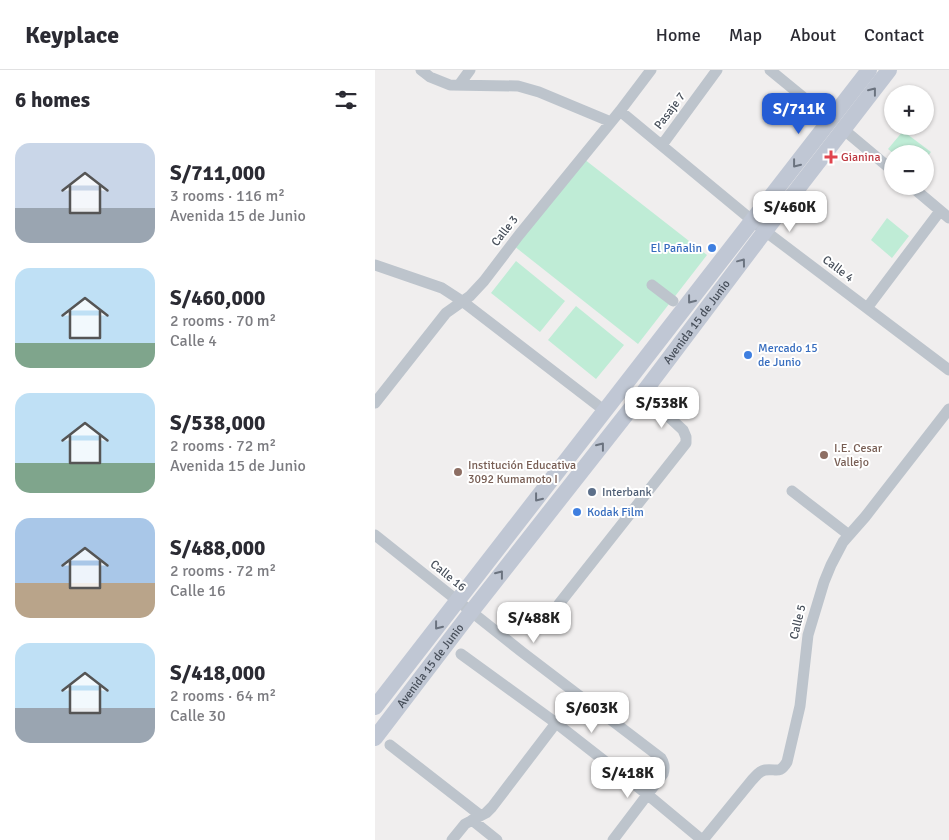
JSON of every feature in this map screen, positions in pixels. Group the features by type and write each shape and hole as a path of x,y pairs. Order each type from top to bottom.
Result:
{"street":[{"path":"421,70 430,77 442,82 459,85 518,86 539,92 611,122"},
{"path":"459,85 470,70"},
{"name":"Calle 3","path":"375,404 446,313 470,296 484,281 651,70"},
{"name":"Pasaje 7","path":"662,144 717,70"},
{"path":"770,70 884,164"},
{"name":"Avenida 15 de Junio","path":"375,738 643,393 765,231 837,125 869,70"},
{"name":"Avenida 15 de Junio","path":"375,707 753,220 837,125 889,70"},
{"name":"Calle 4","path":"620,111 765,231 949,370"},
{"path":"867,308 947,216 922,195"},
{"path":"375,265 442,288 462,301 605,411"},
{"path":"652,284 673,301"},
{"path":"559,604 686,443 683,430 643,393"},
{"name":"Calle 5","path":"702,840 760,772 764,770 777,770 787,762 800,706 806,648 812,620 824,582 837,551 949,409"},
{"path":"792,491 849,535"},
{"name":"Calle 16","path":"375,535 522,652 661,758 665,769 648,795"},
{"path":"461,654 556,723 702,840"},
{"path":"451,840 465,824 486,813 498,800 556,723"},
{"path":"390,745 476,817 497,840"},
{"path":"613,840 648,795"}],"green space":[{"path":"900,135 908,135 922,145 891,145"},
{"path":"584,159 707,255 638,344 514,246"},
{"path":"887,218 909,236 892,258 871,240"},
{"path":"516,261 565,301 540,332 491,293"},
{"path":"576,306 624,345 596,379 548,340"}],"place":[{"name":"Gianina","path":"831,157"},
{"name":"El Pañalin","path":"712,248"},
{"name":"Mercado 15 de Junio","path":"748,355"},
{"name":"I.E. Cesar Vallejo","path":"824,455"},
{"name":"Institución Educativa 3092 Kumamoto I","path":"458,472"},
{"name":"Interbank","path":"592,492"},
{"name":"Kodak Film","path":"577,512"}]}
